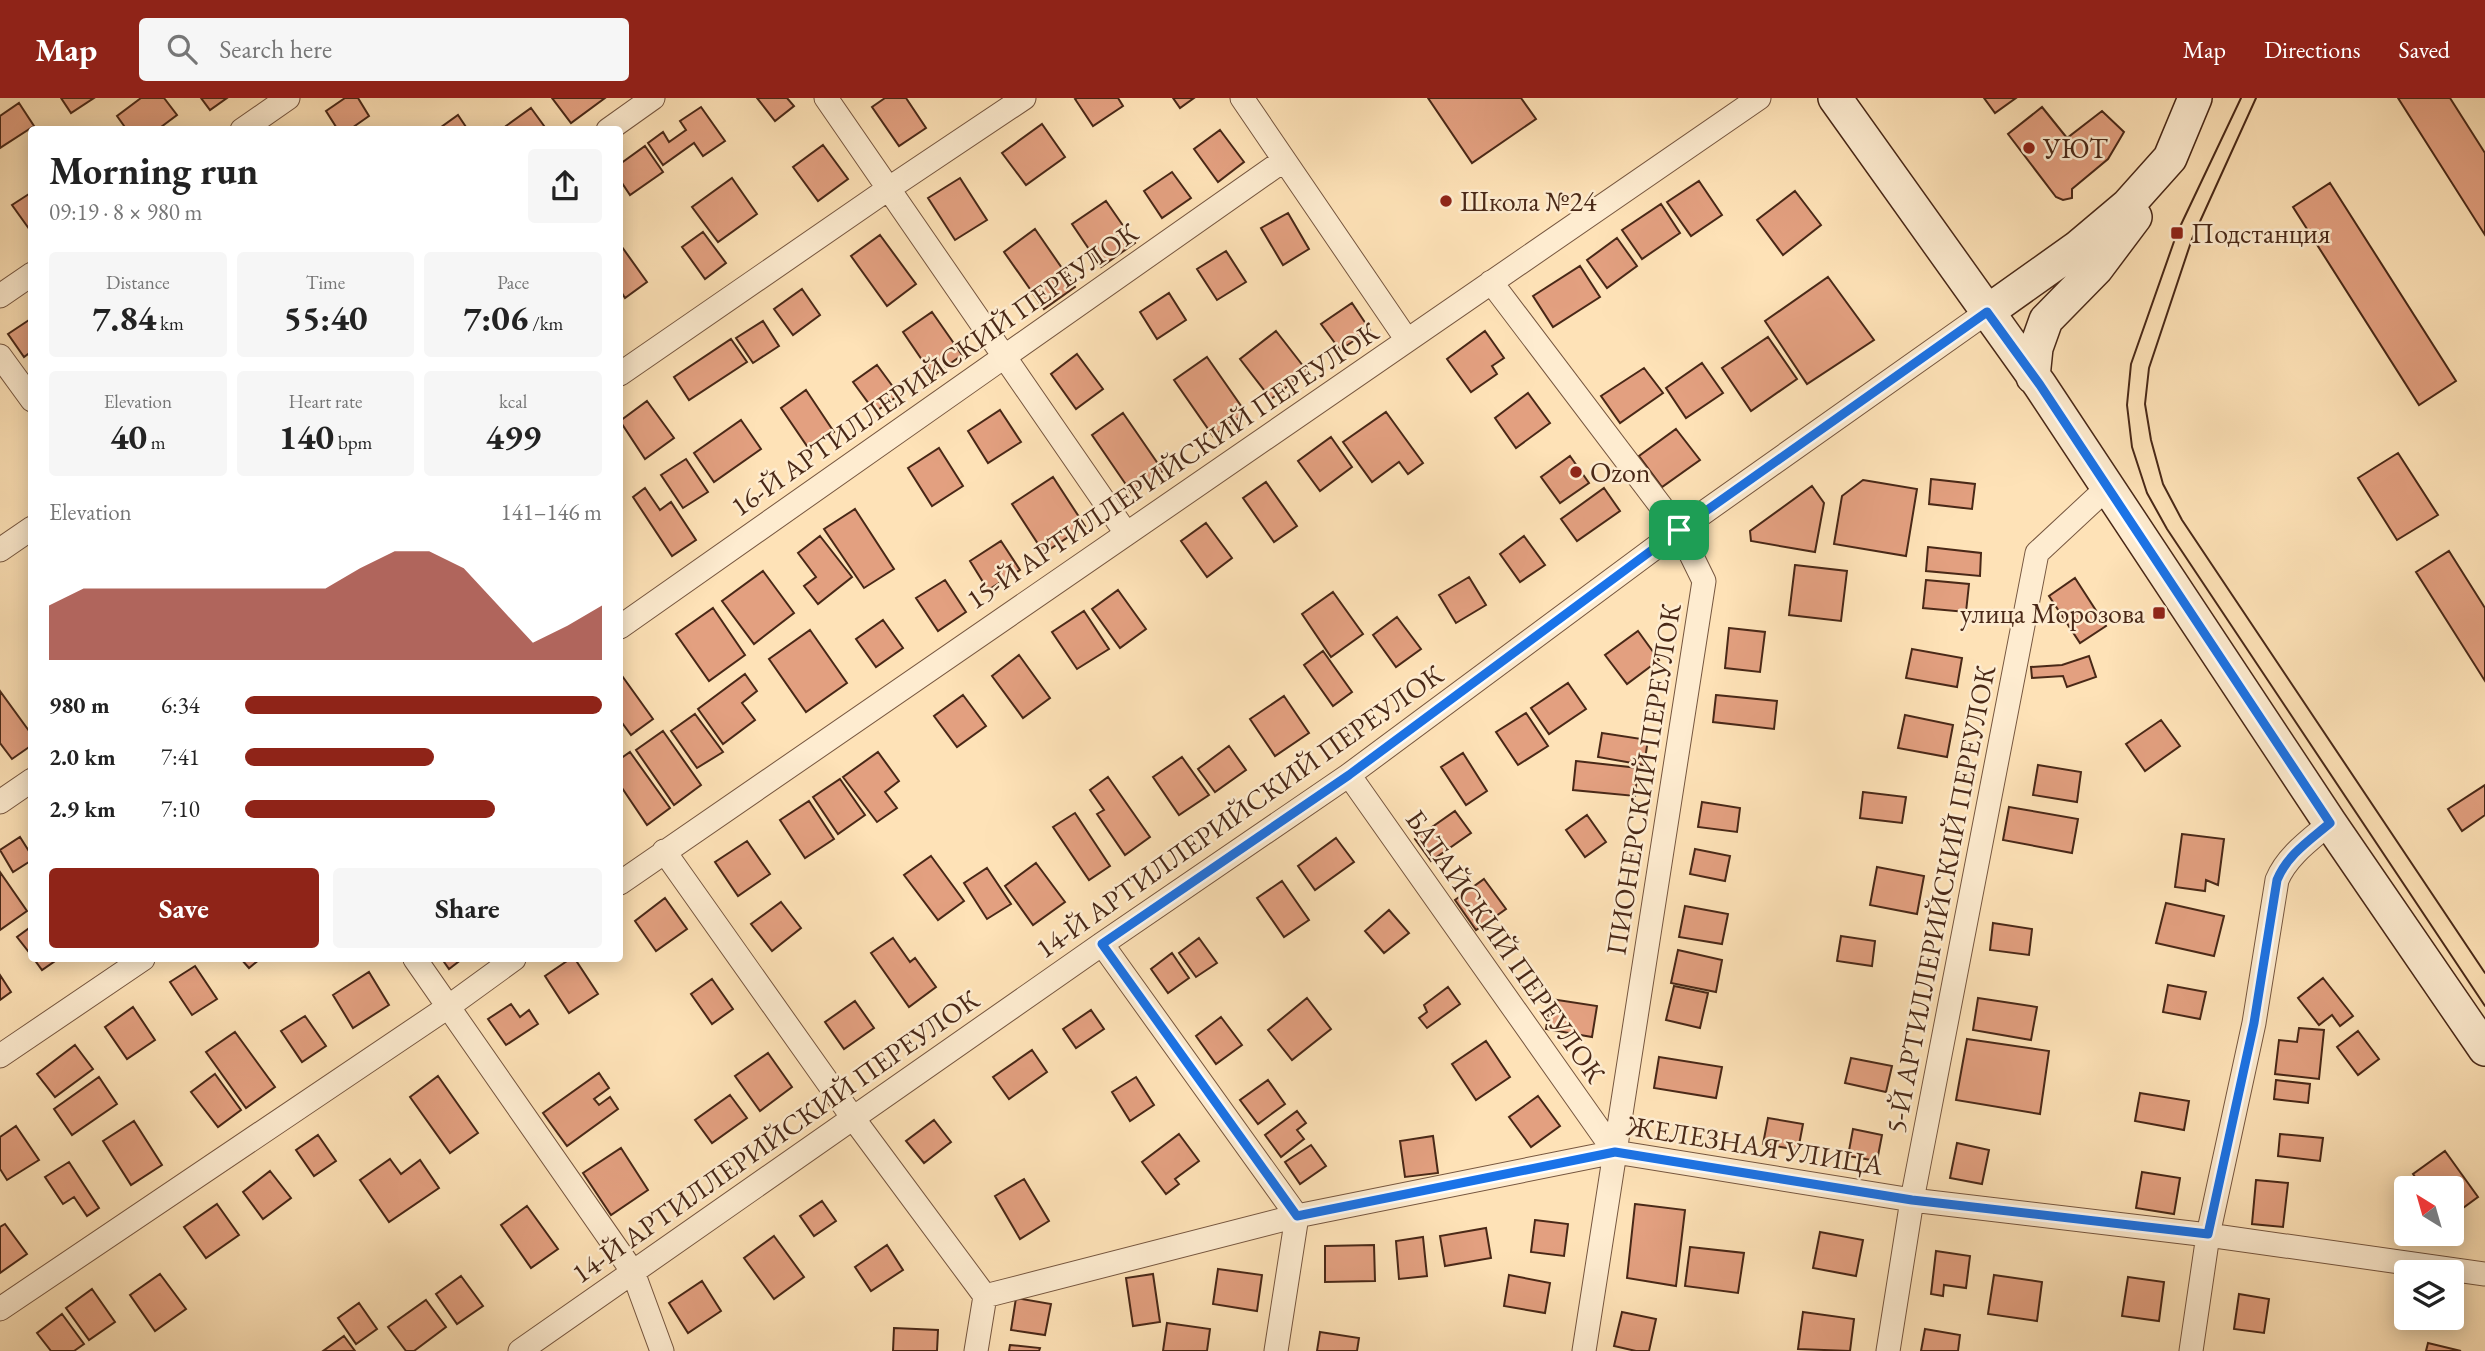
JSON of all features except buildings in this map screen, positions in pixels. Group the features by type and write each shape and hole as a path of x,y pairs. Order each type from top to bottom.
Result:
{"main road":[{"path":"1835,98 2033,377 2330,823 2485,1049"},
{"path":"2033,377 2036,348 2046,320 2096,269 2126,232 2170,158 2195,98"},
{"path":"1987,312 2103,228 2128,205 2170,158"}],"street":[{"path":"248,126 288,98"},
{"path":"614,126 653,98"},
{"path":"826,98 1126,533"},
{"path":"623,372 888,188 1024,98"},
{"path":"1242,98 1407,340"},
{"name":"15-Й АРТИЛЛЕРИЙСКИЙ ПЕРЕУЛОК","path":"623,881 1759,98"},
{"name":"16-Й АРТИЛЛЕРИЙСКИЙ ПЕРЕУЛОК","path":"623,625 1003,355 1284,160"},
{"path":"0,296 28,277"},
{"name":"ПИОНЕРСКИЙ ПЕРЕУЛОК","path":"1491,282 1679,530 1704,582 1584,1351"},
{"name":"14-Й АРТИЛЛЕРИЙСКИЙ ПЕРЕУЛОК","path":"520,1351 1102,944 1349,775 1679,530 1987,312"},
{"path":"0,356 28,394"},
{"name":"5-Й АРТИЛЛЕРИЙСКИЙ ПЕРЕУЛОК","path":"1888,1351 1912,1200 2037,553 2108,487"},
{"path":"0,550 28,531"},
{"name":"БАТАЙСКИЙ ПЕРЕУЛОК","path":"1349,775 1615,1152"},
{"path":"0,802 28,783"},
{"path":"2191,1351 2208,1234 2254,1023 2277,880 2282,867 2292,856 2330,823"},
{"path":"664,851 853,1118 985,1296 976,1351"},
{"path":"1102,944 1297,1216 1276,1351"},
{"path":"0,1056 139,962"},
{"path":"417,962 633,1272 662,1351"},
{"path":"0,1309 448,1007 510,962"},
{"name":"ЖЕЛЕЗНАЯ УЛИЦА","path":"985,1296 1297,1216 1615,1152 1912,1200 2208,1234 2485,1274"}],"tram line":[{"path":"2241,98 2177,233 2131,364 2127,405 2132,447 2147,493 2167,529 2485,1006"},
{"path":"2256,98 2192,239 2149,368 2145,404 2151,440 2163,484 2182,520 2485,973"}],"place":[{"name":"УЮТ","path":"2029,148"},
{"name":"Школа №24","path":"1446,201"},
{"name":"Подстанция","path":"2177,233"},
{"name":"Ozon","path":"1576,472"},
{"name":"улица Морозова","path":"2159,613"}],"route":[{"path":"1987,312 2040,385 2330,823 2292,856 2282,867 2277,880 2254,1023 2208,1234 1912,1200 1615,1152 1297,1216 1102,944 1349,775 1679,530 1987,312"}]}
